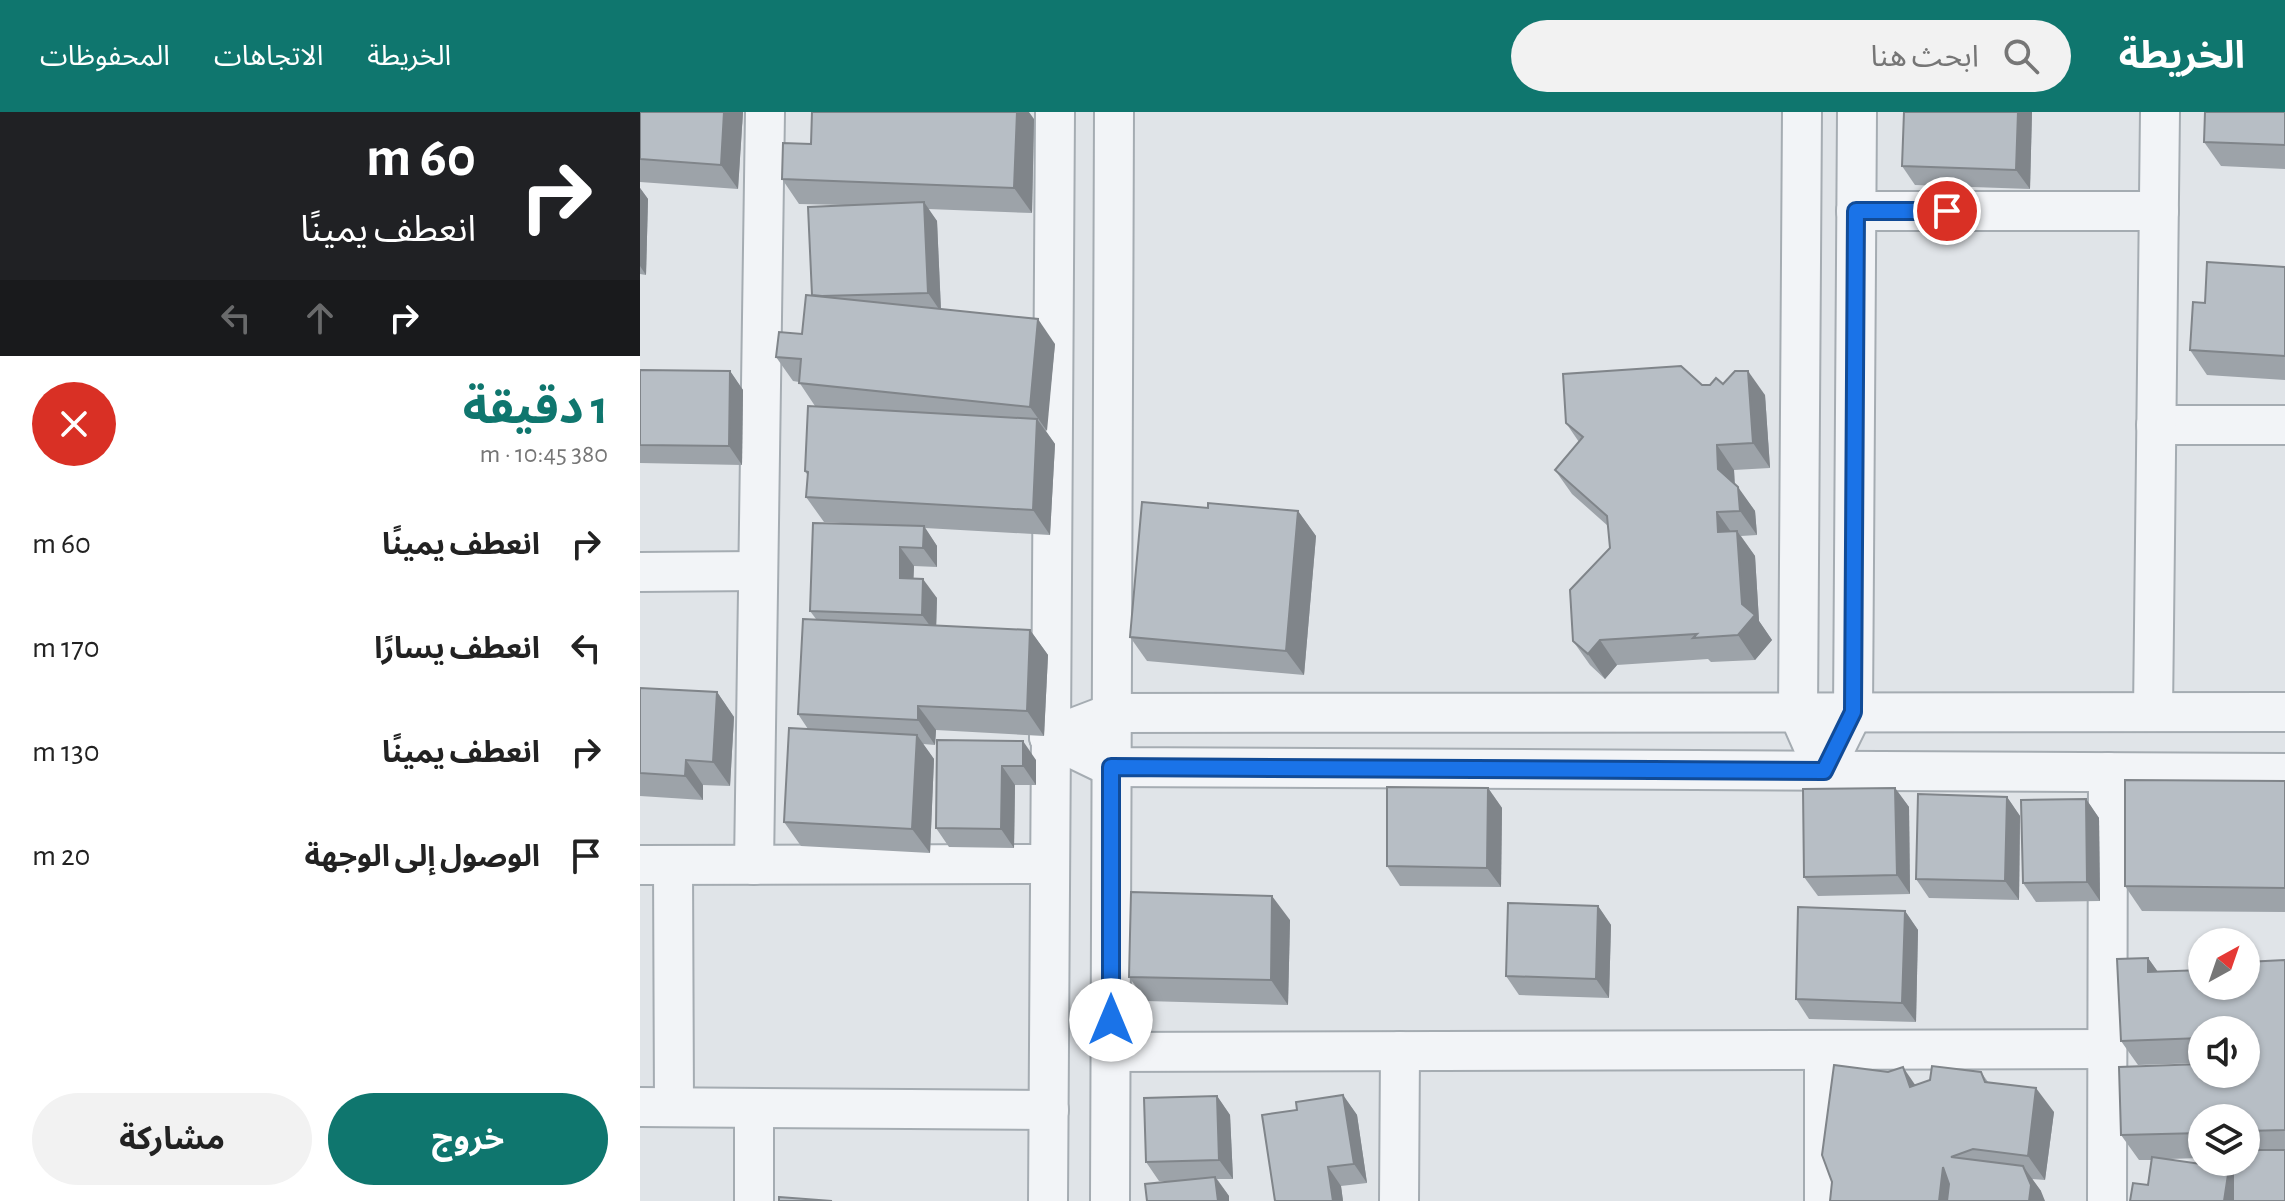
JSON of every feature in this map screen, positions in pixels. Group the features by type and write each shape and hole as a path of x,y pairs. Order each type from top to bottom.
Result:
{"street":[{"path":"754,865 765,112"},
{"path":"1048,1201 1055,112"},
{"path":"1110,1201 1114,112"},
{"path":"1802,112 1798,712 1824,771"},
{"path":"1824,771 1853,712 1857,112"},
{"path":"2153,712 2160,112"},
{"path":"1856,211 2159,211"},
{"path":"2156,425 2285,425"},
{"path":"640,572 758,571"},
{"path":"1049,737 1112,713 2285,712"},
{"path":"1049,737 1111,767 2285,773"},
{"path":"2107,1201 2108,772"},
{"path":"1049,864 656,865 657,1107 1049,1110"},
{"path":"1111,1052 2107,1049"},
{"path":"1824,1050 1824,1201"},
{"path":"1399,1201 1400,1051"},
{"path":"754,1108 754,1201"}],"building":[{"path":"640,112 724,112 721,165 640,159"},
{"path":"812,112 1017,112 1014,188 782,179 783,143 811,144"},
{"path":"1904,112 2018,112 2016,170 1902,166"},
{"path":"2205,112 2285,112 2285,145 2204,142"},
{"path":"924,202 928,293 812,295 808,207"},
{"path":"2207,262 2285,267 2285,356 2190,350 2193,302 2205,303"},
{"path":"806,295 1038,319 1030,407 799,383 801,359 776,357 779,332 802,334"},
{"path":"1681,366 1702,385 1710,385 1716,378 1723,384 1735,371 1748,371 1753,443 1717,445 1718,469 1738,487 1740,511 1717,512 1718,532 1737,531 1742,604 1755,615 1738,635 1693,638 1697,634 1600,640 1588,654 1573,641 1570,590 1610,548 1607,516 1555,470 1583,437 1566,423 1563,374"},
{"path":"640,370 730,371 729,446 640,445"},
{"path":"808,406 1037,419 1033,510 806,497"},
{"path":"1142,502 1208,508 1208,503 1298,511 1286,651 1130,637"},
{"path":"813,523 924,526 923,548 900,547 900,578 923,579 922,615 810,611"},
{"path":"803,619 1030,630 1027,711 918,706 918,720 798,714"},
{"path":"640,688 717,692 713,762 686,760 685,776 640,773"},
{"path":"789,728 917,735 912,829 784,822"},
{"path":"937,740 1023,741 1023,766 1002,766 1001,829 936,828"},
{"path":"2125,780 2285,781 2285,888 2125,886"},
{"path":"1387,787 1488,788 1487,868 1387,866"},
{"path":"1895,788 1897,875 1804,877 1803,789"},
{"path":"1918,794 2007,797 2005,881 1916,879"},
{"path":"2086,799 2087,882 2023,883 2021,800"},
{"path":"1131,892 1272,896 1271,980 1129,977"},
{"path":"1508,903 1598,906 1596,979 1506,976"},
{"path":"1798,907 1905,911 1902,1003 1796,999"},
{"path":"2148,958 2148,972 2188,971 2188,1000 2260,1000 2260,961 2285,960 2285,1130 2260,1131 2260,1104 2188,1104 2188,1133 2121,1135 2119,1067 2188,1065 2188,1088 2260,1088 2260,1016 2188,1016 2188,1039 2121,1041 2117,959"},
{"path":"1834,1065 1888,1072 1903,1067 1910,1087 1930,1080 1932,1066 1981,1072 1985,1082 2036,1088 2028,1156 1973,1149 1951,1157 2023,1166 2031,1185 2029,1201 1947,1201 1949,1184 1943,1167 1939,1201 1830,1201 1832,1182 1822,1155"},
{"path":"1343,1095 1354,1164 1328,1167 1333,1201 1275,1201 1262,1115 1297,1110 1296,1102"},
{"path":"1217,1096 1219,1160 1146,1162 1144,1098"},
{"path":"2260,1150 2285,1150 2285,1201 2233,1201 2233,1176 2260,1176"},
{"path":"2152,1157 2188,1162 2188,1176 2228,1176 2224,1201 2130,1201 2133,1183 2148,1185"},
{"path":"1215,1177 1218,1201 1147,1201 1145,1184"},
{"path":"779,1197 832,1201 779,1201"}],"route":[{"path":"1111,1020 1111,767 1824,771 1853,712 1856,211 1947,211"}]}
